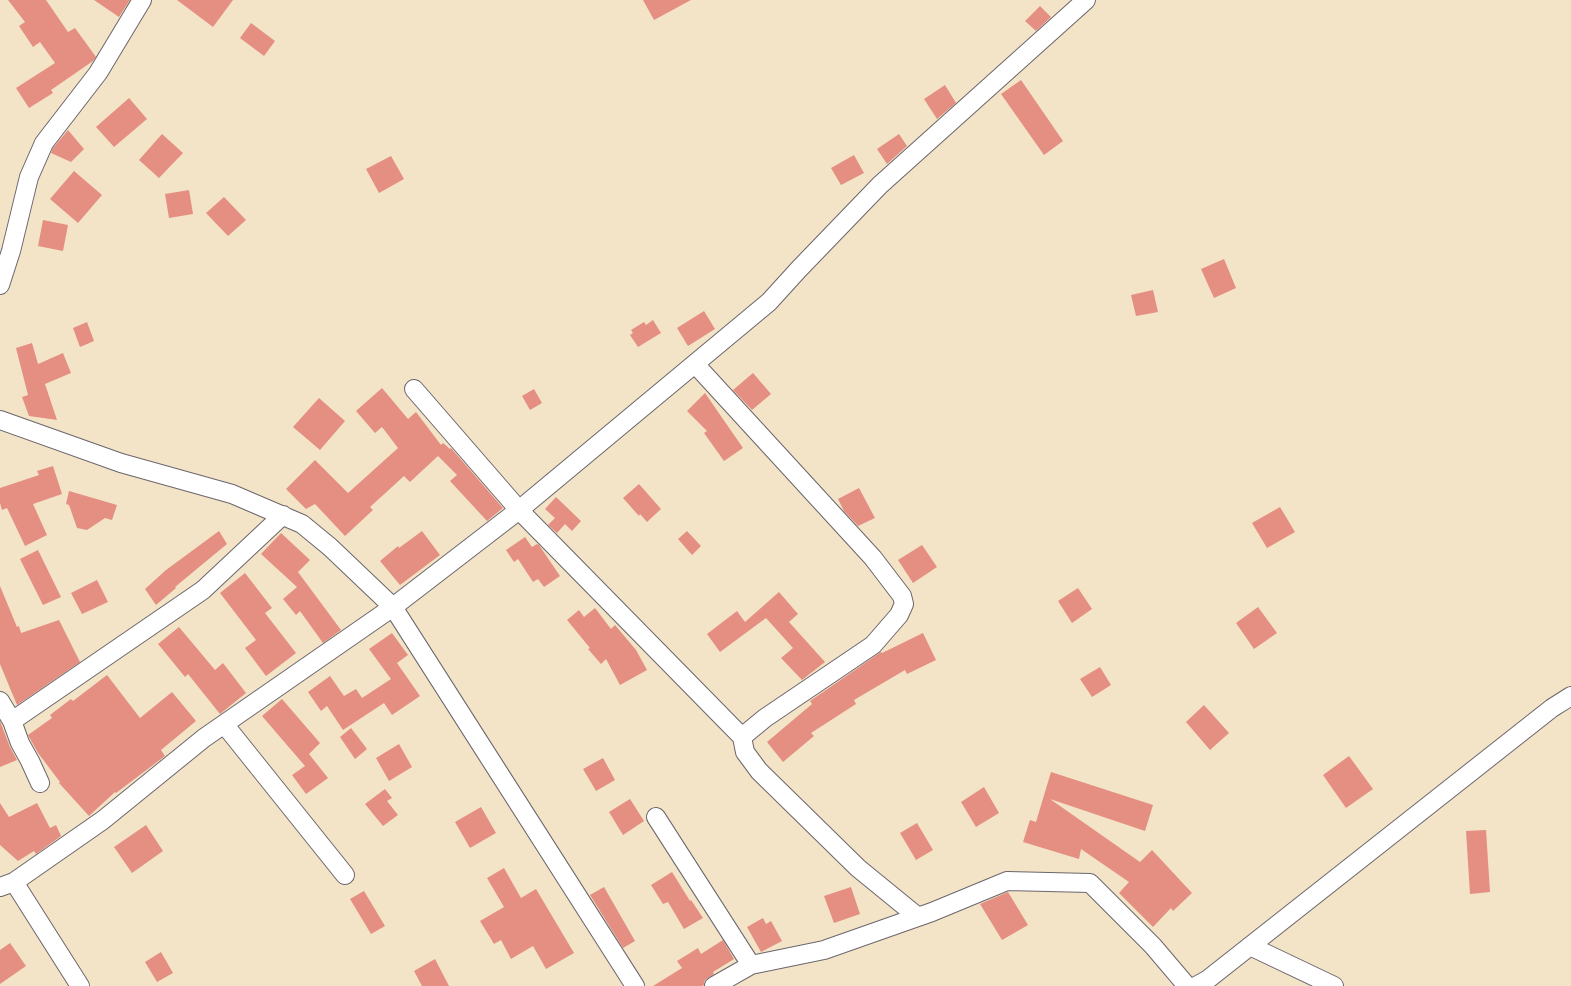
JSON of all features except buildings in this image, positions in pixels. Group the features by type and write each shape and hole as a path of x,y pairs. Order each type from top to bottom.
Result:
{"street":[{"path":"0,285 11,251 29,176 44,143 98,73 142,0"},
{"path":"80,986 7,884 103,820 204,738 393,607 519,510 769,302 880,185 1086,0"},
{"path":"695,364 873,558 902,596 904,604 899,615 873,645 765,718 742,737"},
{"path":"414,389 519,510 742,737 745,752 759,771 858,868 918,917"},
{"path":"0,420 122,463 232,494 302,524 330,547 393,607 634,986"},
{"path":"12,722 203,590 283,515"},
{"path":"1196,986 1207,980 1552,708 1571,696"},
{"path":"0,701 12,722 20,743 40,783"},
{"path":"224,724 345,875"},
{"path":"656,817 751,966"},
{"path":"714,986 751,966 824,950 918,917 1007,880 1090,883 1153,946 1187,986"},
{"path":"1250,946 1334,986"}]}
